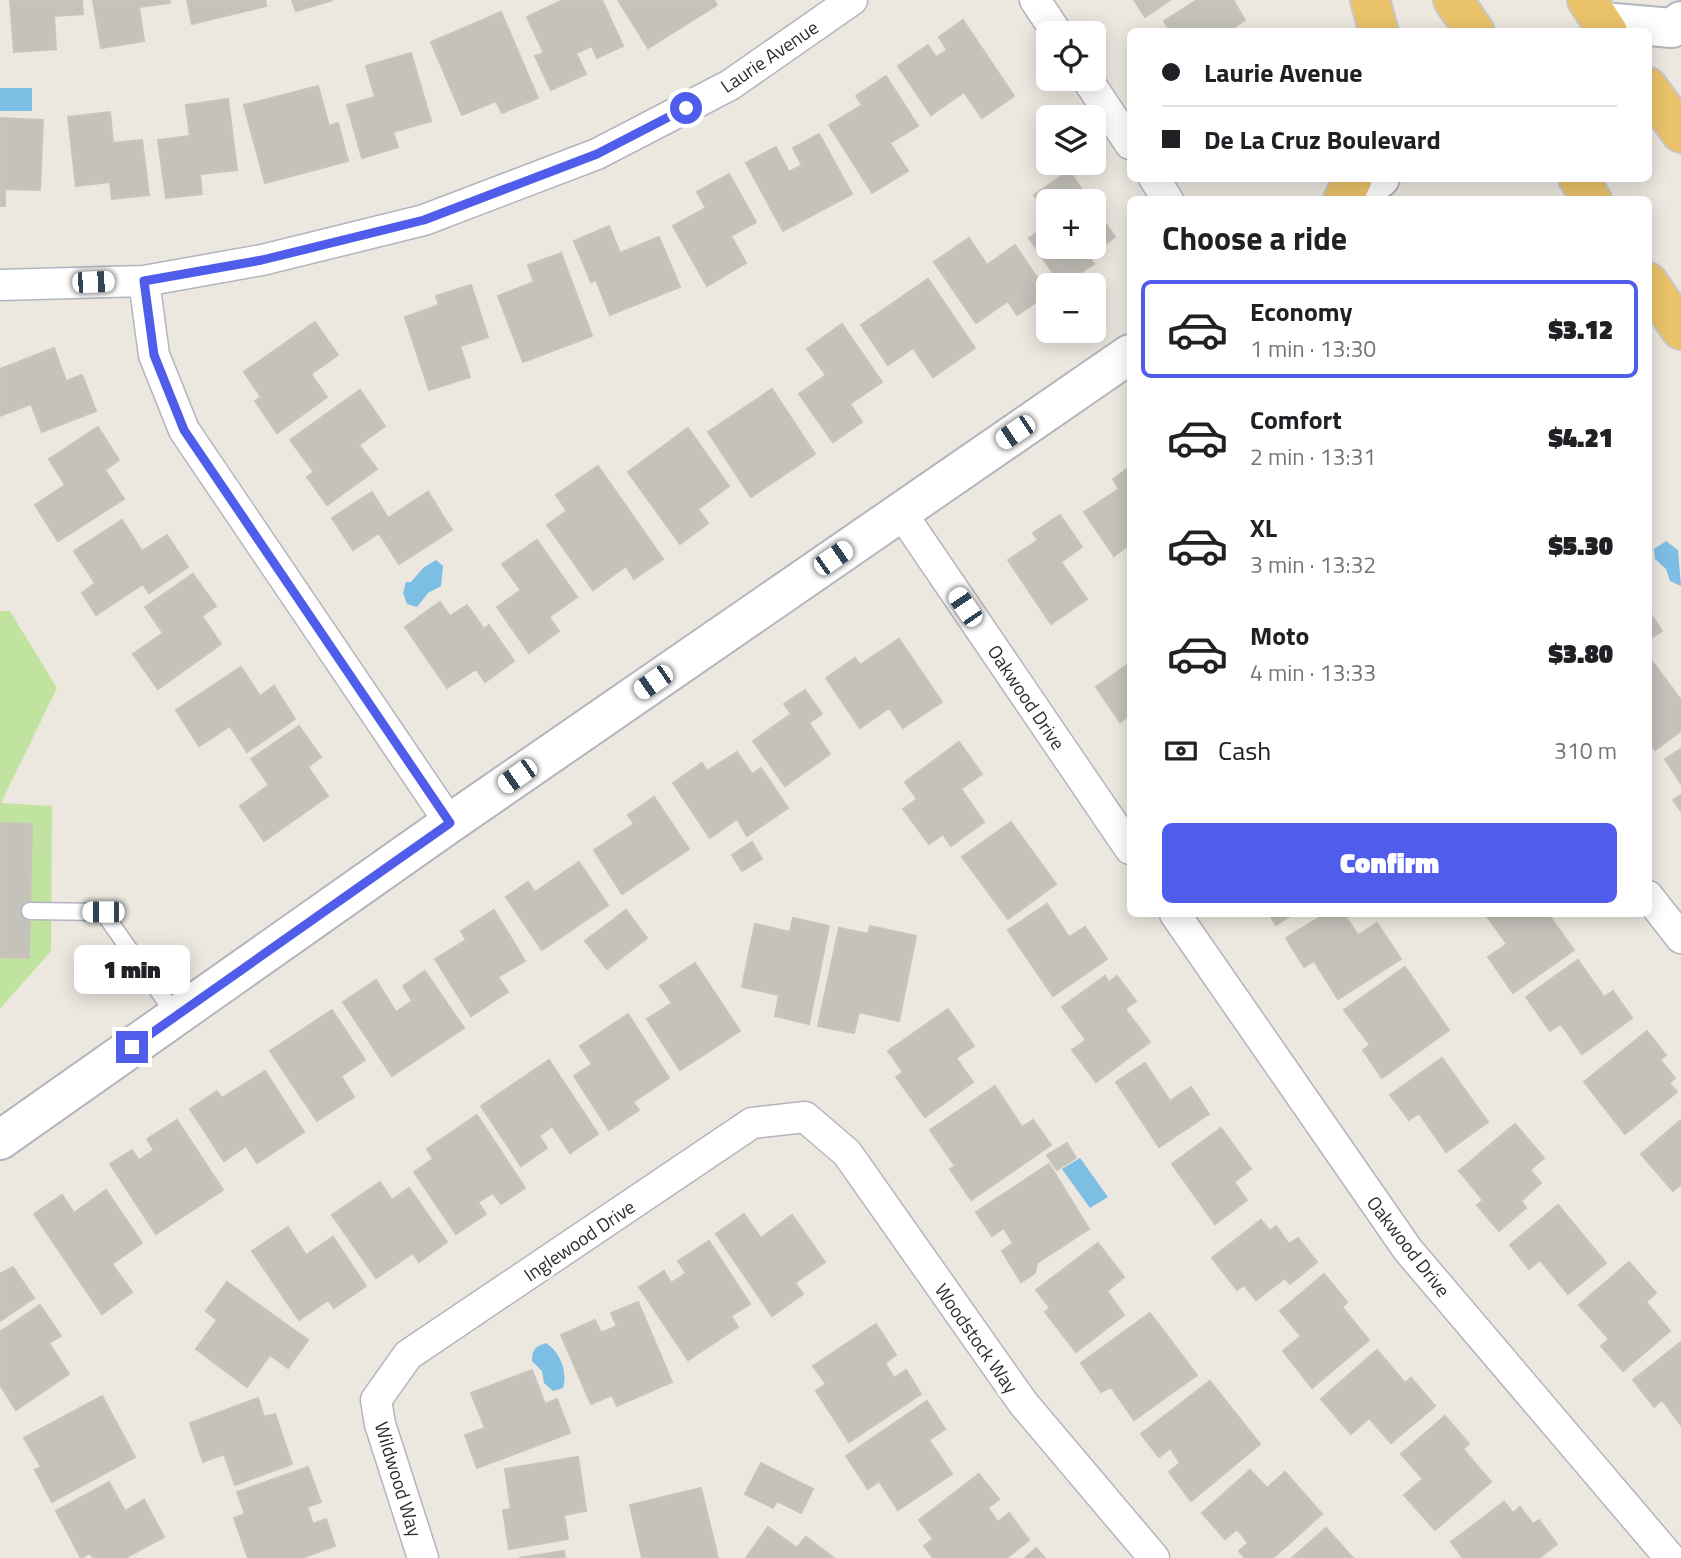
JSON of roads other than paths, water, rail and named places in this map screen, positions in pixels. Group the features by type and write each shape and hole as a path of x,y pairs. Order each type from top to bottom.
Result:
{"highway":[{"path":"1370,0 1378,28"},
{"path":"1452,0 1472,28"},
{"path":"1652,93 1681,133"},
{"path":"1652,288 1681,330"}],"main road":[{"path":"1601,17 1672,28 1681,21"},
{"path":"1355,196 1374,182"},
{"path":"0,1140 450,823 1127,356"}],"street":[{"name":"Laurie Avenue","path":"0,285 144,281 262,260 424,220 597,154 730,85 852,0"},
{"path":"1035,0 1049,21"},
{"path":"1095,91 1127,139"},
{"path":"144,281 154,355 184,430 450,823"},
{"name":"Oakwood Drive","path":"900,511 1127,845"},
{"path":"1652,901 1681,938"},
{"name":"Oakwood Drive","path":"1177,917 1408,1250 1670,1558"},
{"name":"Inglewood Drive","path":"376,1400 408,1355 752,1124 805,1117"},
{"name":"Woodstock Way","path":"805,1117 847,1153 1024,1403 1154,1558"},
{"name":"Wildwood Way","path":"376,1400 380,1424 424,1558"}],"lane":[{"path":"30,911 103,912 176,1016"}],"water":[{"path":"0,88 32,88 32,111 0,111"},
{"path":"1666,541 1678,550 1681,586 1670,581 1666,569 1655,559 1654,549"},
{"path":"436,560 443,566 441,586 428,593 417,607 407,604 403,593 406,582 411,582 423,568"},
{"path":"1080,1158 1108,1197 1090,1208 1062,1169"},
{"path":"546,1343 559,1357 564,1369 563,1388 553,1391 544,1383 542,1371 532,1361 535,1349"}]}
